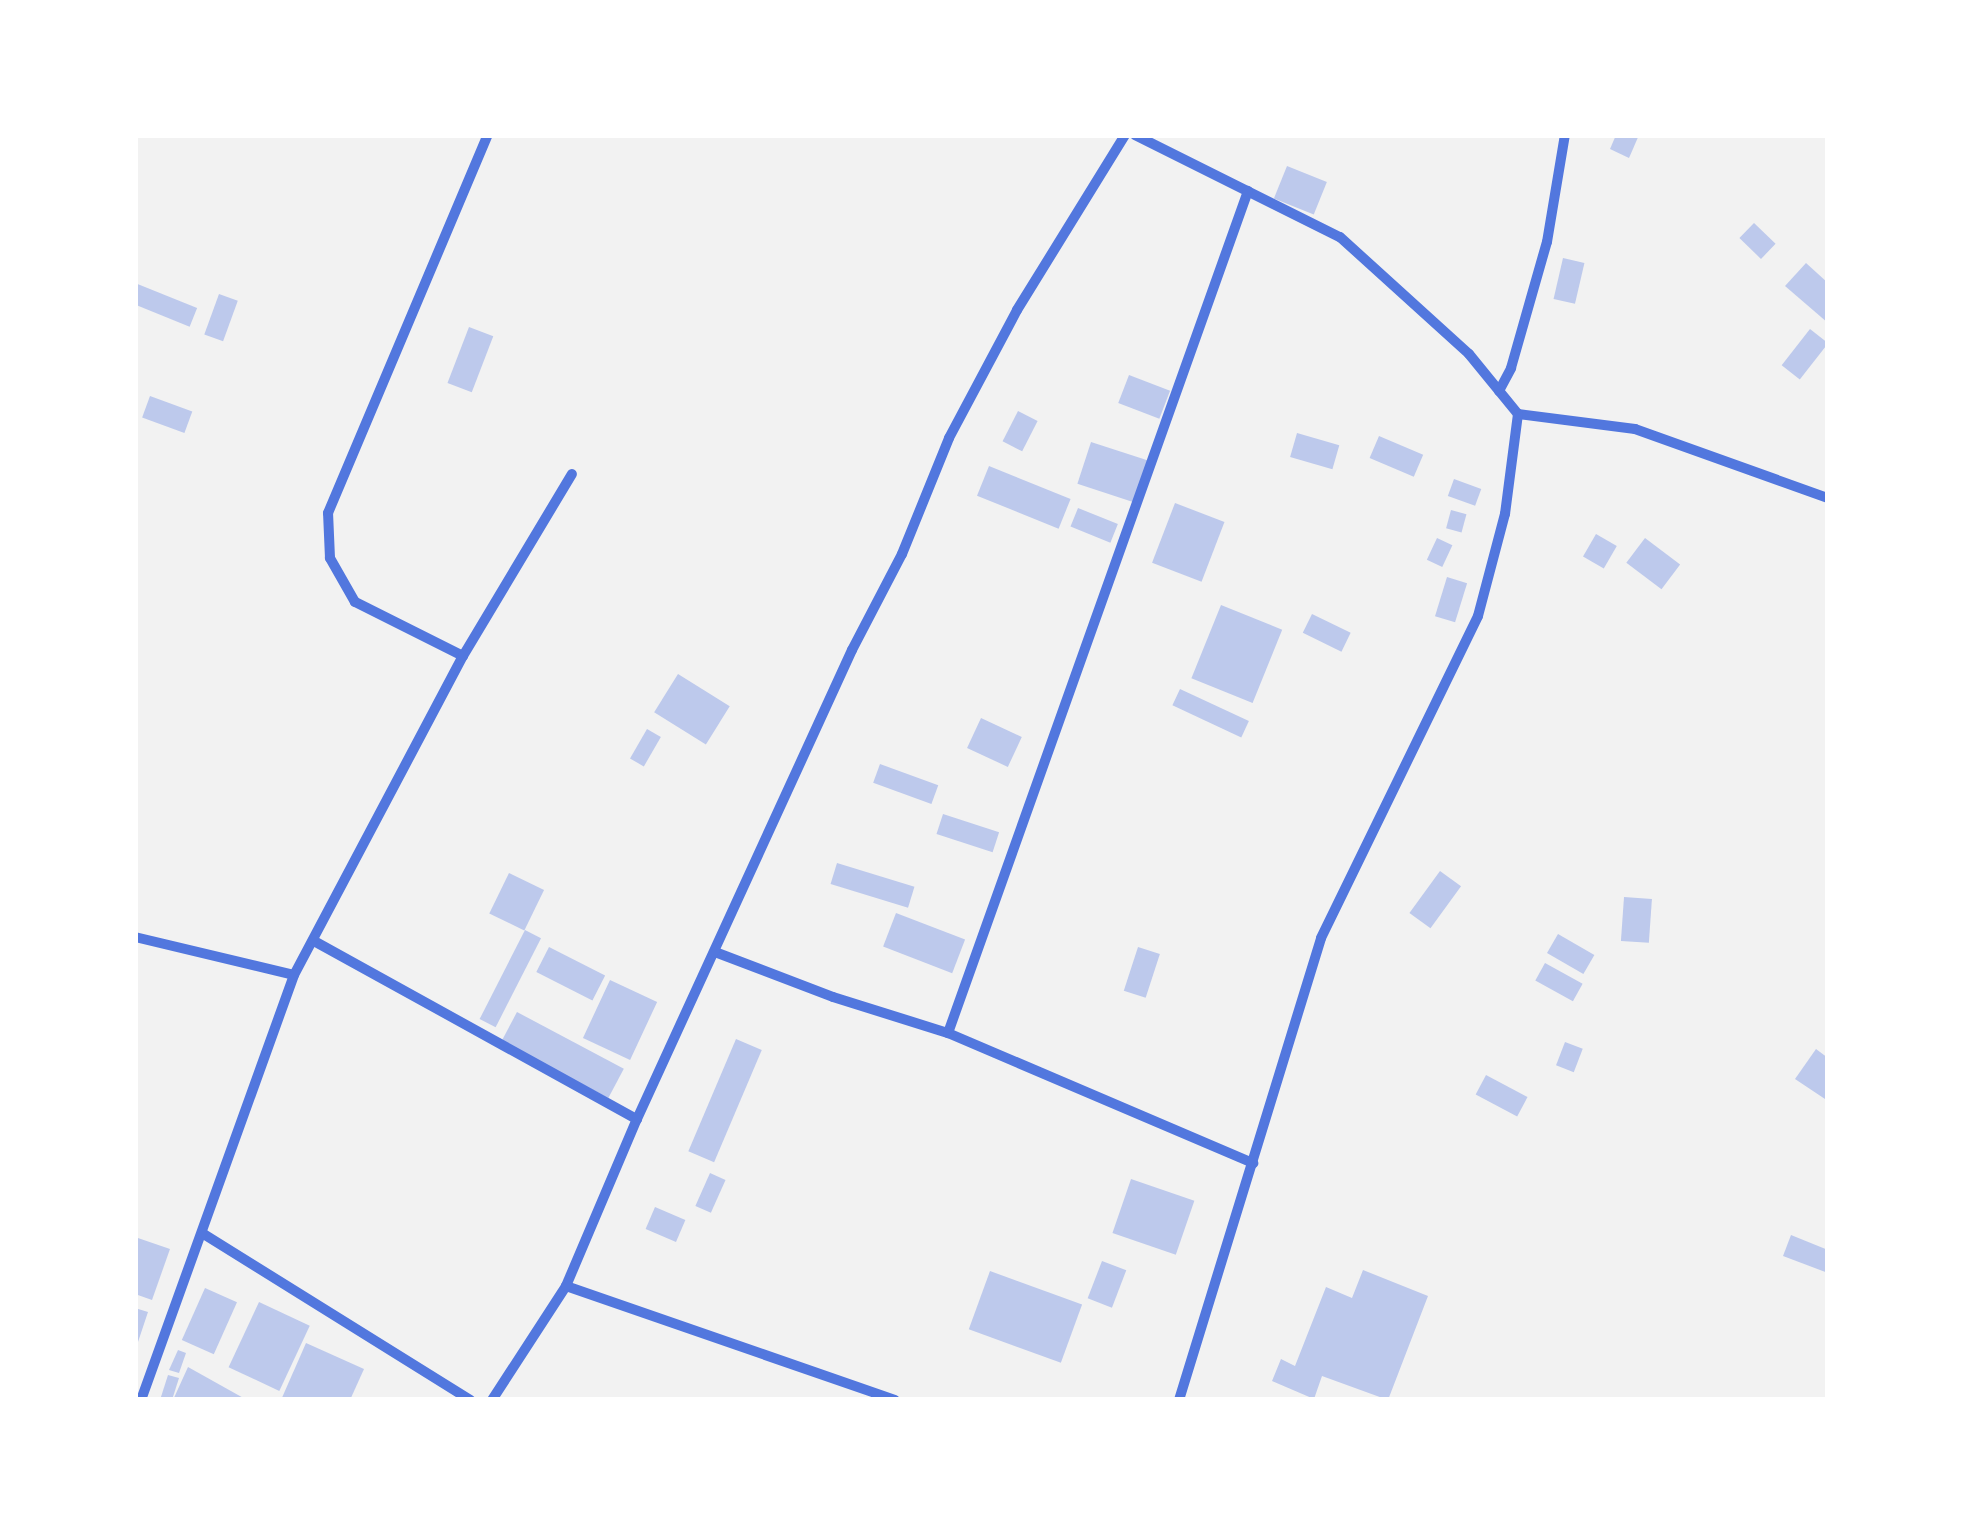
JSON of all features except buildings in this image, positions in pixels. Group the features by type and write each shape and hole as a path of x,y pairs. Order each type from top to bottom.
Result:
{"street":[{"path":"463,656 355,602 330,558 328,514 488,135"},
{"path":"492,1400 566,1286 852,650 902,554 949,438 1018,310 1125,135"},
{"path":"1136,135 1340,238 1469,354 1518,414 1635,429 1828,498"},
{"path":"1499,391 1511,368 1547,242 1565,135"},
{"path":"948,1033 1248,192"},
{"path":"1179,1400 1321,938 1478,616 1505,514 1518,414"},
{"path":"141,1400 294,975 463,656 572,474"},
{"path":"135,937 294,975"},
{"path":"314,941 638,1119"},
{"path":"715,952 833,997 948,1033 1252,1163"},
{"path":"202,1233 470,1400"},
{"path":"566,1286 895,1400"}]}
